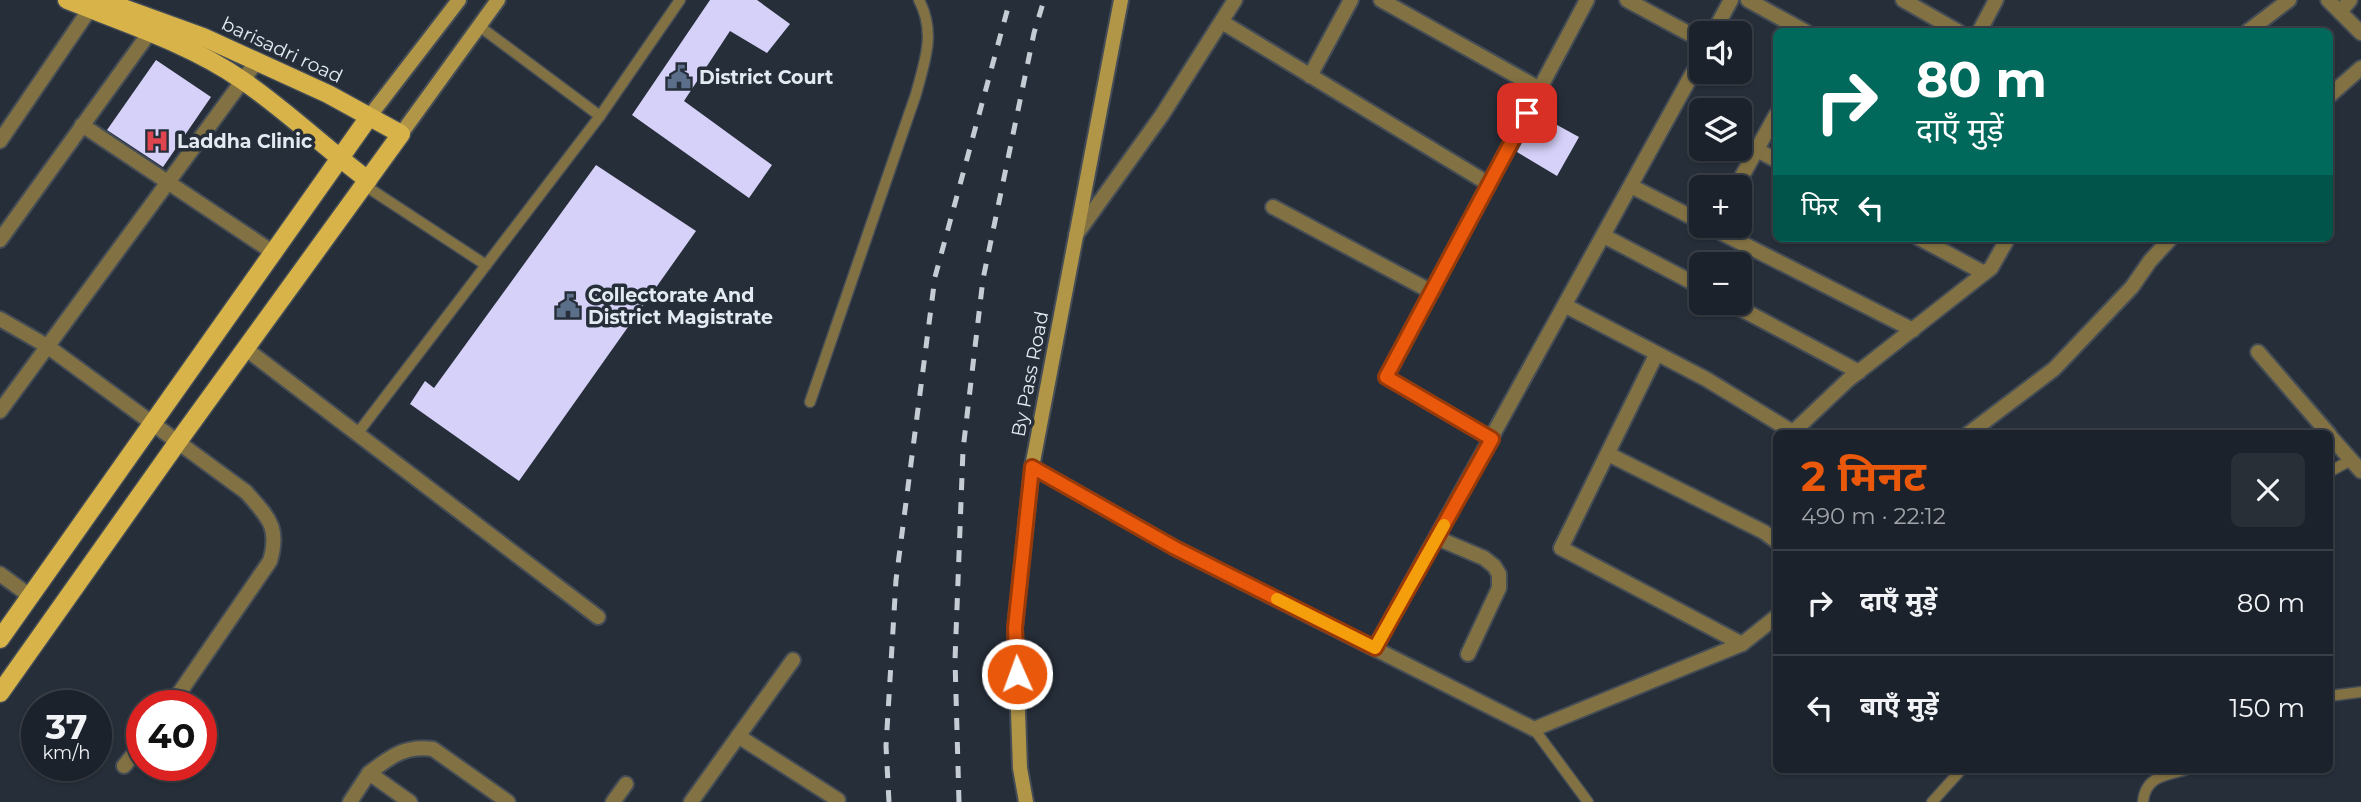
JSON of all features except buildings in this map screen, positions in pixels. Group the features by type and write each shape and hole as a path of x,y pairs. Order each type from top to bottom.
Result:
{"main road":[{"name":"barisadri road","path":"67,0 95,3 154,27 242,80 366,183"},
{"name":"barisadri road","path":"154,27 203,37 328,94 401,134"},
{"path":"0,639 369,117"},
{"path":"0,693 401,134"}],"street":[{"path":"401,134 498,0"},
{"name":"By Pass Road","path":"1026,802 1020,768 1015,628 1032,467 1121,0"},
{"path":"1076,235 1162,116 1235,0"},
{"path":"1310,76 1351,0"},
{"path":"1381,0 1540,89"},
{"path":"1492,439 1386,377 1587,0"},
{"path":"1627,0 1689,34"},
{"path":"1720,21 1731,0"},
{"path":"1748,0 1799,28"},
{"path":"1903,0 1952,28"},
{"path":"1981,28 1996,0"},
{"path":"2252,28 2289,0"},
{"path":"2329,0 2361,33"},
{"path":"2340,12 2350,0"},
{"path":"369,117 457,1"},
{"path":"0,141 95,3"},
{"path":"1222,22 1489,184"},
{"path":"0,240 154,27"},
{"path":"0,411 257,61"},
{"path":"2333,92 2361,68"},
{"path":"1375,648 1689,80"},
{"path":"1743,175 1773,121"},
{"path":"82,125 274,253"},
{"path":"1757,150 1773,158"},
{"path":"1631,187 1689,216"},
{"path":"1273,207 1432,292"},
{"path":"1604,236 1689,282"},
{"path":"1733,238 1913,330"},
{"path":"1926,242 1984,273"},
{"path":"1798,430 1859,372 1991,268 2006,242"},
{"path":"1973,430 2054,369 2132,287 2167,242"},
{"path":"1566,306 1706,379 1790,430"},
{"path":"1752,315 1859,372"},
{"path":"0,319 47,346 246,492 269,518 275,545 270,561 181,690"},
{"path":"246,349 598,617"},
{"path":"2258,352 2326,430"},
{"path":"1656,355 1561,548 1742,644"},
{"path":"2333,439 2354,463 2361,447"},
{"path":"1608,454 1773,539"},
{"path":"1032,467 1175,548 1534,729 1742,644 1773,619"},
{"path":"1437,538 1484,558 1499,574 1499,588 1468,654"},
{"path":"0,574 30,596"},
{"path":"691,802 793,660"},
{"path":"738,736 838,800"},
{"path":"350,802 369,773 392,755 419,747 433,749 508,802"},
{"path":"369,773 410,802"},
{"path":"613,802 625,784"}],"lane":[{"path":"357,434 600,116 680,0"},
{"path":"810,402 916,94 928,34 927,16 919,0"},
{"path":"479,26 600,116"},
{"path":"366,183 486,265"},
{"path":"2333,471 2354,463"},
{"path":"2333,696 2361,692"},
{"path":"1534,729 1588,802"},
{"path":"1932,802 1958,773"},
{"path":"2143,802 2149,783 2158,777 2173,773"}],"railway":[{"path":"889,802 886,746 896,580 935,277 1010,0"},
{"path":"959,802 955,660 963,450 983,279 1034,33 1044,0"}],"slow traffic":[{"path":"1277,599 1375,648 1444,525"}],"place":[{"name":"District Court","path":"679,77"},
{"name":"Laddha Clinic","path":"157,141"},
{"name":"Collectorate And District Magistrate","path":"568,306"}],"route":[{"path":"1017,674 1015,628 1032,467 1175,548 1375,648 1492,439 1386,377 1527,113"}]}
